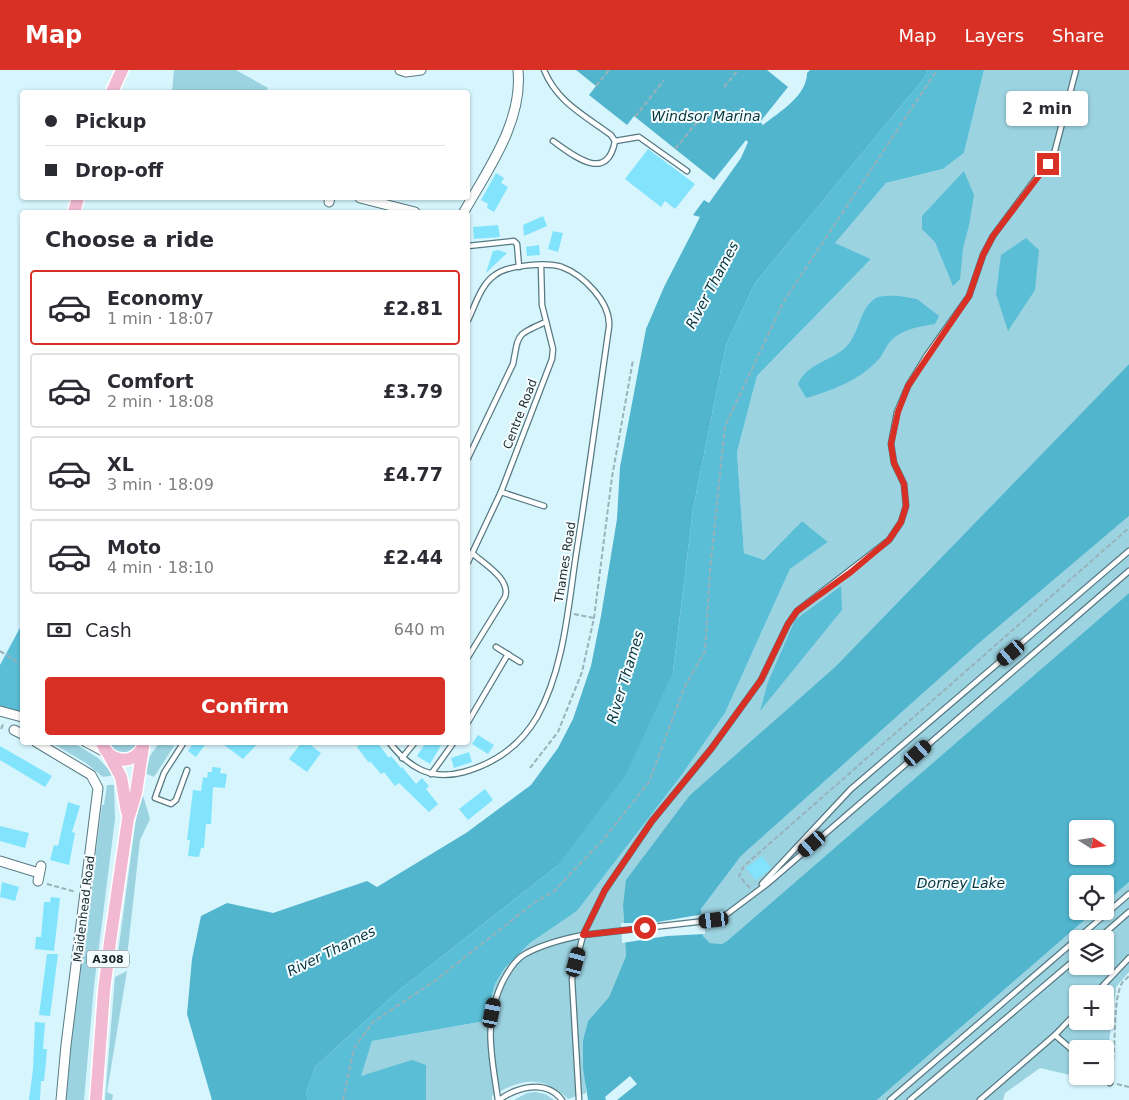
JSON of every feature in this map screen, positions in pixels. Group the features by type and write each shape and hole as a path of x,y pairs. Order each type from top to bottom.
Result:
{"main road":[{"path":"113,90 122,70"},
{"path":"106,750 120,760 128,760 135,757 143,745"},
{"name":"A308","path":"96,1100 104,991 128,819 136,794 144,745"},
{"name":"A308","path":"106,750 123,784 128,819"}],"street":[{"path":"400,70 406,72 421,70"},
{"path":"465,210 497,153 512,119 517,98 518,70"},
{"path":"368,200 407,210"},
{"path":"0,711 20,717"},
{"name":"Maidenhead Road","path":"44,745 92,775 97,783 97,800 61,1100"},
{"path":"94,745 106,750"},
{"path":"0,861 39,873"}],"lane":[{"path":"544,70 550,86 562,99 611,135 615,141 613,149 604,161 593,165 585,162 553,141"},
{"path":"579,1100 572,979 583,935 605,890 652,821 711,749 761,680 788,624 797,611 851,572 889,540 901,522 906,506 904,484 894,463 891,444 898,412 908,386 927,355 969,296 983,255 993,236 1054,154 1076,70"},
{"path":"615,141 639,137 687,171"},
{"path":"470,246 514,241 518,244 519,267"},
{"name":"Thames Road","path":"391,745 412,767 431,774 453,774 490,764 505,754 522,738 536,717 552,682 567,612 609,322 607,312 601,300 577,275 560,267 541,266 519,267 500,272 490,278 470,316"},
{"name":"Centre Road","path":"470,558 501,492 552,359 553,349 542,305 541,266"},
{"path":"470,454 513,364 515,347 519,338 525,331 546,322"},
{"path":"501,492 544,506"},
{"path":"755,893 851,789 1129,551"},
{"path":"470,655 505,597 507,588 503,581 472,553"},
{"path":"562,1100 545,1088 535,1087 510,1092 499,1100 489,1024 494,1001 507,972 523,955 561,939 714,920 723,917 755,893 1129,571"},
{"path":"496,647 520,662"},
{"path":"470,719 508,654"},
{"path":"182,745 164,773 155,798 172,804 176,800 187,770"},
{"path":"402,758 413,745"},
{"path":"431,774 452,745"},
{"path":"890,1100 1129,894"},
{"path":"1108,930 1129,912"},
{"path":"1103,985 1129,958"},
{"path":"910,1100 1069,964"},
{"path":"980,1100 1069,1021"},
{"path":"1055,1035 1069,1047"}],"path":[{"path":"596,86 609,70"},
{"path":"724,87 738,70"},
{"path":"343,1100 354,1048 373,1022 436,980 535,902 553,892 602,841 649,782 684,688 705,652 710,571 725,426 784,301 937,70"},
{"path":"635,117 664,80"},
{"path":"675,149 706,111"},
{"path":"530,768 558,732 582,672 594,618 612,477 633,360"},
{"path":"745,894 750,888 739,876 744,866 1129,528"},
{"path":"567,612 594,618"},
{"path":"0,651 20,664"},
{"path":"0,718 4,720 1,729"},
{"path":"39,873 86,895"},
{"path":"1114,1061 1118,1000 1122,983 1129,976"},
{"path":"1114,1084 1129,1087"}],"shaded area":[{"path":"174,70 236,70 268,88 267,90 172,90"},
{"path":"928,70 984,70 964,153 943,169 886,183 835,243 871,259 757,376 737,452 744,553 764,560 802,521 828,542 790,569 725,713 681,776 577,911 530,943 504,969 495,984 485,1021 372,1041 361,1076 412,1060 426,1065 426,1100 308,1100 306,1093 315,1067 398,991 557,866 673,672 693,509 726,345 755,283 925,77"},
{"path":"984,70 1129,70 1129,364 836,666 690,795 623,906 626,956 609,997 588,1021 583,1040 586,1093 568,1099 550,1086 532,1082 522,1083 503,1090 492,1096 492,1100 426,1100 426,1065 360,1076 372,1041 485,1021 495,984 504,969 530,943 577,911 681,776 725,713 790,569 828,542 802,521 764,560 744,553 737,452 757,376 871,259 834,243 886,183 943,169 964,153"},
{"path":"964,171 974,195 963,249 960,279 953,286 935,242 922,229 922,216"},
{"path":"1026,238 1039,250 1035,290 1008,331 996,294 1001,255"},
{"path":"881,296 917,299 939,316 935,324 904,332 889,343 878,360 863,373 835,388 806,398 798,384 807,371 846,347 851,341 870,302"},
{"path":"1129,516 1129,593 727,941 722,944 710,943 703,936 701,909 741,856 978,644"},
{"path":"841,586 842,610 760,711 768,682 795,620"},
{"path":"20,628 20,712 0,707 0,665"},
{"path":"55,745 77,745 98,758 114,775 103,777 86,763"},
{"path":"110,745 138,745 127,754 115,752"},
{"path":"158,745 175,745 154,777 145,773 150,756"},
{"path":"107,785 114,785 115,819 94,986 84,1100 66,1100 72,1036 102,805 104,805"},
{"path":"142,792 150,819 140,840 127,957 118,953 135,825"},
{"path":"1129,882 1129,972 1116,987 1114,1003 1114,985 1069,985 1069,1030 1110,1030 1109,1040 1069,1040 1069,1075 1040,1068 1005,1093 1003,1100 877,1100 1069,934 1069,975 1114,975 1114,930 1073,930 1085,920 1114,920 1114,895"},
{"path":"127,971 107,1092 113,1095 112,1100 105,1100 115,977"},
{"path":"527,1093 545,1094 554,1100 514,1100"}],"water":[{"path":"576,70 767,70 788,87 760,122 763,125 797,96 810,70 928,70 925,77 755,283 726,345 693,509 673,672 626,774 557,866 398,991 315,1067 306,1093 308,1100 212,1100 187,1014 192,959 201,916 227,903 273,913 367,881 377,887 466,833 531,785 558,748 573,719 591,666 601,616 617,519 620,467 646,329 664,287 700,217 693,215 704,200 709,203 741,158 748,142 746,140 714,180 634,116 627,125 589,95 596,86"},
{"name":"Dorney Lake","path":"1129,364 1129,516 978,644 741,856 701,909 703,936 710,943 722,944 727,941 1129,593 1129,882 1114,895 1114,875 1069,875 1069,920 1085,920 1073,930 1069,930 1069,934 877,1100 588,1100 583,1068 583,1040 588,1021 609,997 626,956 623,906 626,880 690,795 836,666"}],"pier":[{"path":"704,914 705,934 667,936 622,943 621,923 652,923"},
{"path":"630,1076 637,1084 617,1100 606,1100 605,1097"}],"building":[{"path":"648,149 695,184 675,209 665,201 661,207 625,179"},
{"path":"496,173 504,178 501,183 508,187 494,212 487,208 488,204 481,200"},
{"path":"543,216 547,226 524,236 523,225"},
{"path":"498,225 500,237 474,239 473,227"},
{"path":"553,231 563,233 558,252 548,249"},
{"path":"539,245 540,255 527,256 526,247"},
{"path":"498,250 507,253 486,273 493,251"},
{"path":"478,735 494,745 488,754 472,744"},
{"path":"192,745 205,745 196,757 188,751"},
{"path":"224,745 256,745 243,759"},
{"path":"300,745 311,745 321,753 307,772 289,759"},
{"path":"359,745 379,745 389,758 391,756 416,784 422,778 429,786 426,789 438,804 429,812 399,783 395,786 384,772 381,774 370,761 369,763 357,747"},
{"path":"424,745 441,745 430,764 417,756"},
{"path":"0,746 52,776 45,787 0,760"},
{"path":"469,752 472,762 454,768 451,758"},
{"path":"212,767 221,768 220,773 227,774 225,788 213,787 211,824 206,824 204,848 201,848 199,857 188,856 190,840 187,840 193,790 201,791 203,777 207,778 208,772 212,772"},
{"path":"485,789 493,800 468,820 459,809"},
{"path":"68,802 80,806 72,832 75,833 69,865 50,860 54,845 58,846"},
{"path":"0,826 29,833 25,848 0,841"},
{"path":"762,856 771,868 756,880 746,868"},
{"path":"2,882 19,887 15,901 0,897"},
{"path":"51,897 60,898 54,951 35,949 36,937 41,937 44,902 50,902"},
{"path":"47,954 58,954 50,1016 39,1015"},
{"path":"35,1022 45,1023 43,1049 47,1049 44,1081 41,1081 40,1100 29,1100 33,1069"}],"route":[{"path":"645,928 583,935 605,890 632,849 652,821 743,708 768,668 792,617 797,611 851,572 889,540 901,522 906,506 904,484 894,463 891,444 898,412 908,386 927,355 969,296 983,255 993,236 1048,164"}],"water label":[{"name":"Windsor Marina","path":"706,116"},
{"name":"River Thames","path":"712,285"},
{"name":"River Thames","path":"625,677"},
{"name":"River Thames","path":"331,951"}]}
